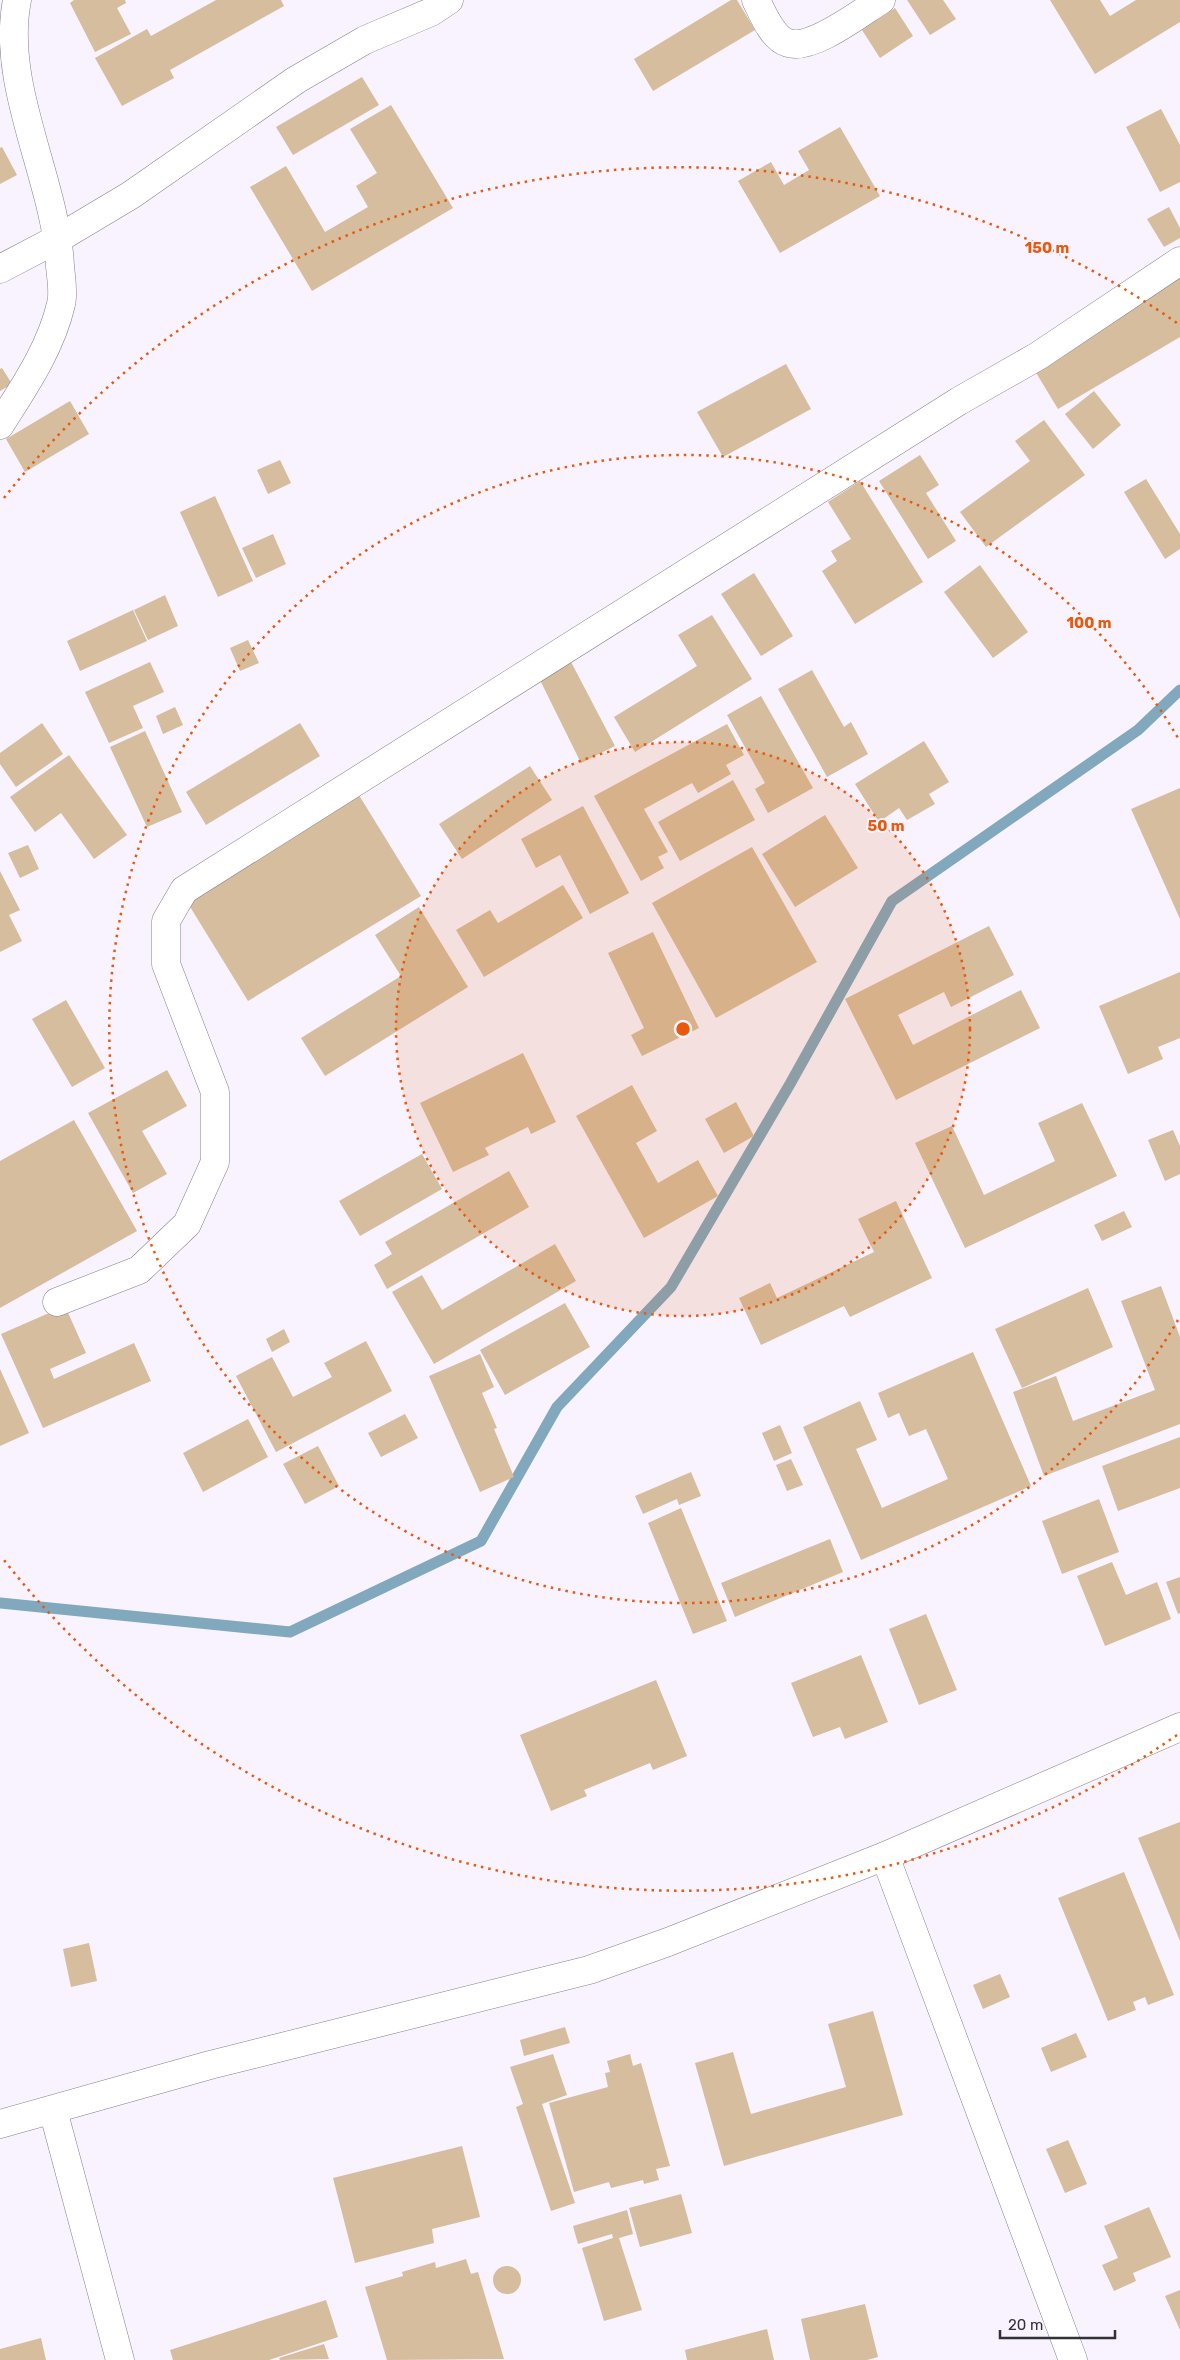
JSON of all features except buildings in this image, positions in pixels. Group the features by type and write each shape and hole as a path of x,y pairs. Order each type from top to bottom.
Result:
{"street":[{"path":"0,425 49,342 62,302 58,238 17,82 12,20 17,0"},
{"path":"0,269 58,238 131,195 296,80 365,40 431,12 449,0"},
{"path":"756,0 772,30 786,43 803,44 832,30 881,0"},
{"path":"57,1302 140,1270 187,1224 215,1162 215,1092 166,964 166,921 184,890 959,401 1038,356 1180,261"},
{"path":"0,2124 210,2065 589,1970 668,1942 885,1856 1180,1727"},
{"path":"885,1856 1073,2360"},
{"path":"53,2110 120,2360"}],"waterway":[{"path":"0,1603 290,1632 481,1541 557,1407 671,1287 790,1084 892,901 1138,730 1180,690"}]}
